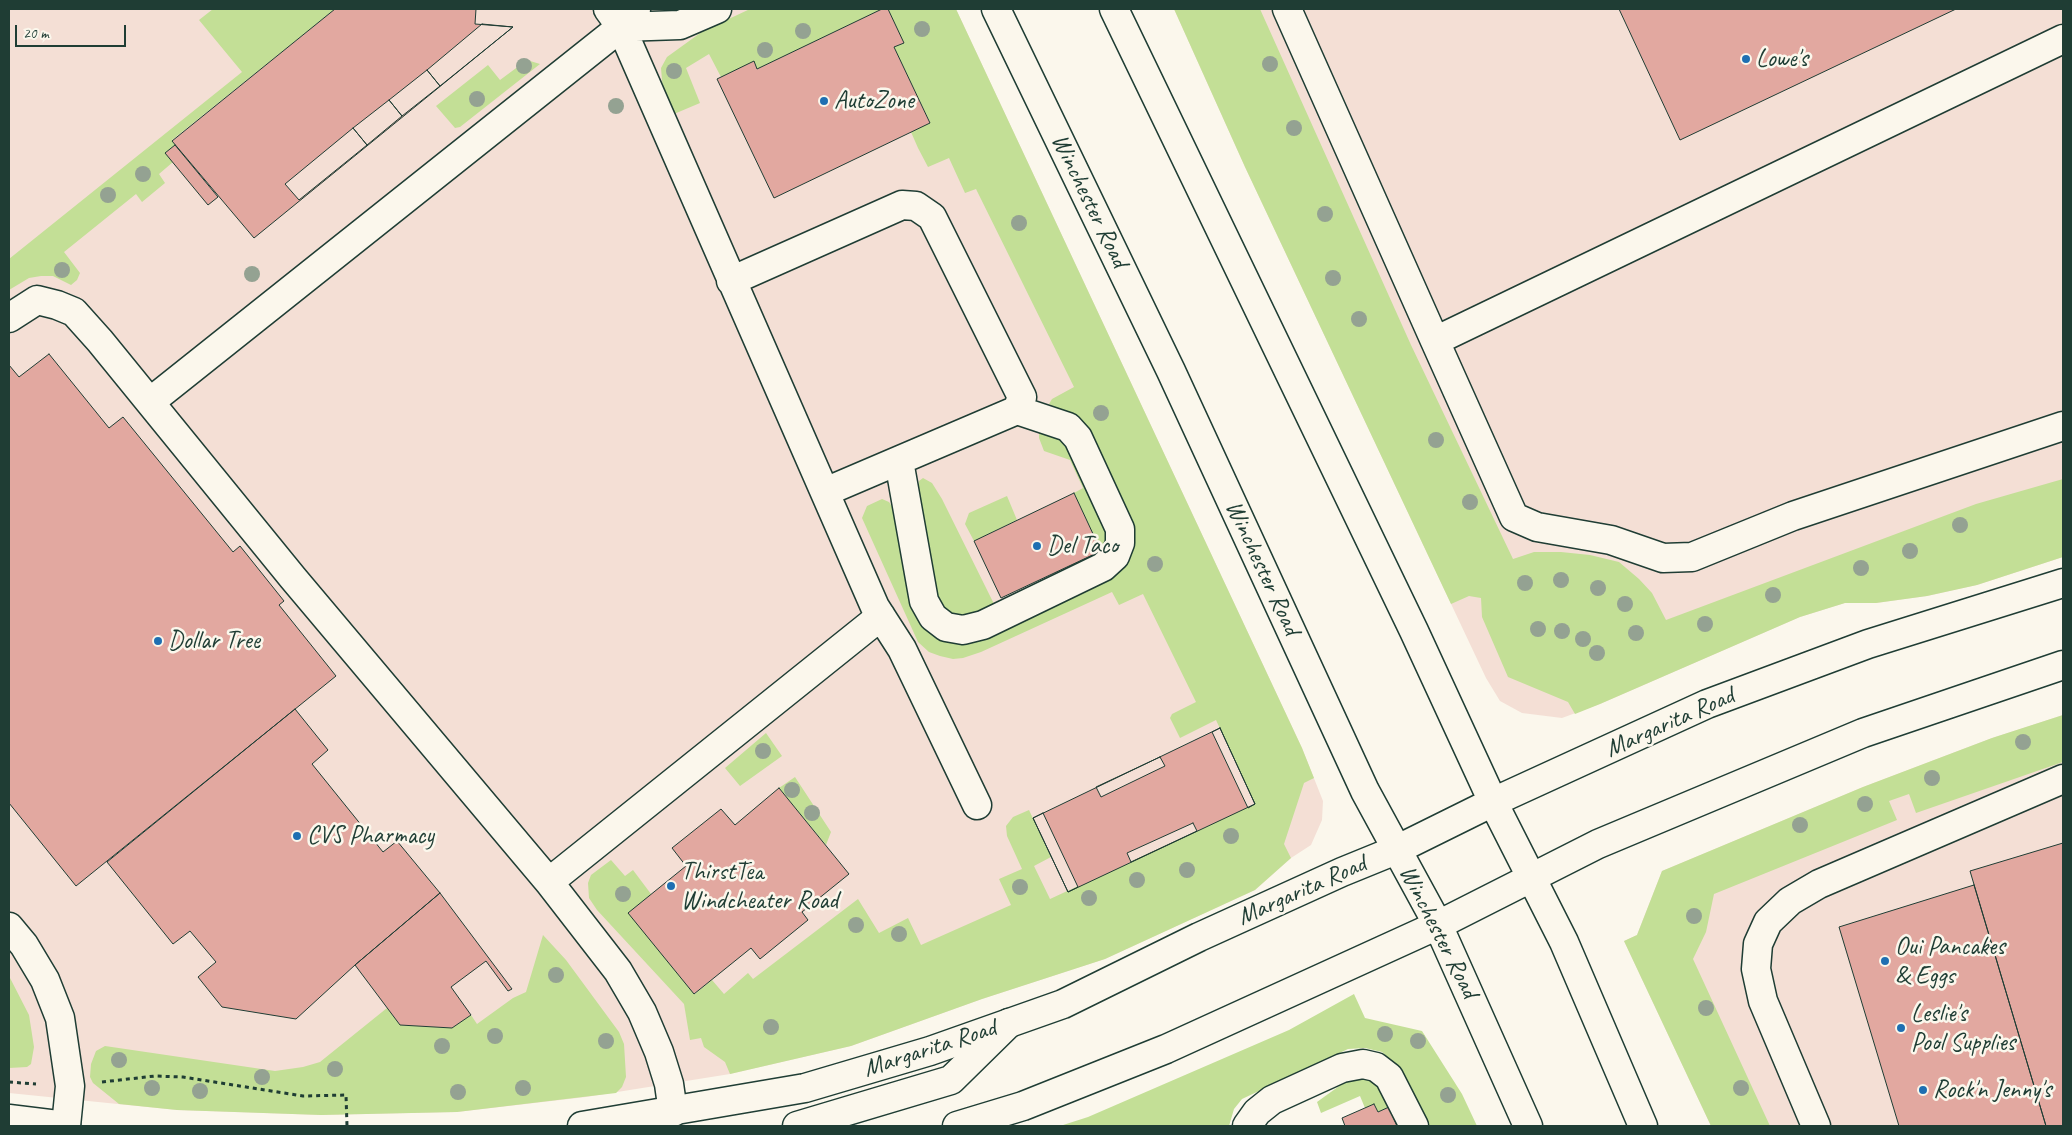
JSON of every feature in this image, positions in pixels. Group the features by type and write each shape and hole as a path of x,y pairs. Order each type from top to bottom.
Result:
{"main road":[{"path":"150,402 622,15 680,25 717,9"},
{"name":"Winchester Road","path":"996,9 1171,371 1365,792 1438,925 1528,1126"},
{"path":"1114,9 1414,631 1493,802 1564,942 1643,1126"},
{"path":"1287,9 1514,517 1537,527 1610,540 1662,558 1692,557 1793,516 2063,426"},
{"path":"622,15 731,280 875,607 902,649 977,805"},
{"path":"1435,341 2063,39"},
{"path":"731,280 902,205 916,206 932,217 1022,397 1017,410"},
{"path":"9,318 38,300 74,312 100,340 299,585 549,882 618,971 642,1012 665,1069 672,1119"},
{"path":"825,492 1017,410 1068,427 1078,438 1120,529 1120,543 1115,556 1103,567 983,625 962,630 946,627 933,617 924,601 899,461"},
{"name":"Margarita Road","path":"582,1126 672,1119 805,1088 930,1051 1063,1004 1199,937 1342,872 1396,850 1493,802 1707,704 1868,644 2063,583"},
{"path":"549,882 881,616"},
{"path":"957,1126 1024,1106 1166,1049 1438,925 1598,844 1863,733 2063,665"},
{"path":"1816,1126 1763,1000 1756,969 1758,944 1768,922 1790,901 1819,884 2063,779"},
{"path":"9,927 24,945 48,987 60,1018 70,1086 66,1126 9,1119"},
{"path":"797,1126 951,1080 1009,1023"},
{"path":"1247,1126 1258,1112 1272,1100 1342,1068 1362,1064 1376,1067 1390,1077 1414,1126"}],"path":[{"path":"9,1082 70,1086 155,1076 183,1077 303,1096 346,1095 347,1126"}],"shaded area":[{"path":"9,9 956,9 1302,748 1323,801 1322,820 1311,845 1291,858 1255,890 1105,959 982,999 851,1046 730,1074 586,1097 457,1112 321,1115 177,1110 9,1093"},
{"path":"1174,9 2063,9 2063,557 1977,585 1927,596 1876,603 1845,603 1800,617 1600,704 1562,718 1522,713 1500,701 1486,678 1245,167"},
{"path":"2063,715 2063,1126 1711,1126 1624,941 1637,935 1662,871 1863,787 1992,738"}],"green space":[{"path":"213,9 335,9 172,140 175,145 165,153 173,162 159,174 165,183 142,202 136,194 64,252 80,273 77,280 71,285 53,276 41,276 29,278 9,290 9,259 242,72 199,20"},
{"path":"750,9 882,9 757,69 754,62 721,77 709,54 686,68 700,103 674,114 663,92 661,68 667,57 703,31"},
{"path":"888,9 956,9 1302,748 1314,778 1304,783 1284,844 1291,858 1255,890 1105,959 982,999 851,1046 730,1074 725,1062 704,1047 701,1038 690,1040 684,1004 597,910 589,898 588,883 591,875 611,860 625,876 633,870 651,894 629,913 695,994 712,980 724,994 748,973 753,979 858,899 879,933 908,918 921,945 1011,905 999,879 1022,869 1007,836 1006,826 1013,817 1029,810 1051,857 1034,866 1050,899 1255,804 1216,720 1180,738 1170,718 1172,714 1196,702 1143,594 1119,605 1112,592 981,652 963,658 953,659 940,656 929,652 918,642 862,518 867,506 882,499 889,502 893,508 913,609 923,627 936,638 954,640 1130,554 1134,539 1132,523 1076,418 1049,404 1052,399 1074,387 976,189 965,193 949,158 928,167 918,148 911,132 930,122 894,47 904,43"},
{"path":"1174,9 1260,9 1411,345 1513,559 1534,552 1561,552 1590,555 1619,562 1652,593 1666,620 1976,504 2063,479 2063,557 1977,585 1927,596 1876,603 1845,603 1800,617 1575,714 1568,702 1508,677 1482,617 1481,598 1469,596 1451,604 1245,167"},
{"path":"527,60 540,64 460,127 455,128 436,106 488,65 500,80"},
{"path":"1039,431 1062,435 1107,523 1108,542 1101,551 1074,493 1083,488 1070,460 1044,451 1039,438"},
{"path":"923,478 932,483 942,499 994,604 969,616 949,613 941,608 936,600 915,504 919,481"},
{"path":"1007,496 1017,520 974,541 965,524 969,513"},
{"path":"2063,715 2063,762 1916,813 1909,794 1889,801 1897,820 1714,894 1706,932 1693,959 1770,1126 1711,1126 1624,941 1637,935 1662,871 1863,787 1992,738"},
{"path":"766,733 782,756 740,786 725,768"},
{"path":"795,777 831,832 826,845 779,788"},
{"path":"543,935 566,960 619,1032 624,1044 626,1077 622,1087 616,1093 457,1112 321,1115 177,1110 119,1104 93,1083 90,1077 91,1064 96,1051 105,1046 275,1071 303,1067 320,1062 387,1008 400,1025 452,1028 471,1015 477,1024 513,998 526,992"},
{"path":"9,976 29,1015 34,1047 31,1064 27,1067 9,1068"},
{"path":"1354,994 1365,1018 1422,1031 1462,1094 1477,1126 1424,1126 1398,1067 1382,1052 1365,1048 1348,1049 1242,1099 1234,1109 1229,1126 1060,1126 1088,1117 1289,1030"},
{"path":"1357,1076 1376,1082 1389,1107 1378,1112 1374,1104 1365,1108 1360,1096 1321,1113 1317,1102"}],"building":[{"path":"335,9 476,9 475,24 513,27 254,238 172,141"},
{"name":"AutoZone","path":"882,9 888,9 904,43 894,47 930,123 774,198 717,79 754,61 757,69"},
{"name":"Lowe's","path":"1619,9 1956,9 1680,140"},
{"path":"482,24 513,27 440,86 427,70"},
{"path":"427,70 440,86 402,116 389,100"},
{"path":"389,100 402,116 367,145 353,128"},
{"path":"353,128 367,145 299,200 285,184"},
{"path":"175,145 218,197 208,205 165,153"},
{"name":"Dollar Tree","path":"49,354 109,428 123,417 233,552 240,546 284,601 279,605 336,676 76,886 9,803 9,365 19,377"},
{"name":"Del Taco","path":"1074,493 1101,551 1001,598 974,541"},
{"name":"CVS Pharmacy","path":"295,709 328,750 312,764 383,852 397,841 440,893 355,965 296,1019 222,1007 198,977 216,962 190,931 173,944 107,862"},
{"path":"1220,728 1255,804 1068,892 1033,818"},
{"path":"1220,728 1255,804 1248,808 1212,732"},
{"path":"1160,757 1165,766 1101,797 1096,787"},
{"path":"779,788 849,874 802,912 808,920 760,959 751,948 694,994 628,913 686,866 672,848 721,809 735,825"},
{"path":"1043,813 1078,887 1068,892 1033,818"},
{"path":"1193,823 1197,831 1131,862 1127,853"},
{"path":"2063,843 2063,1126 2046,1126 1970,871"},
{"path":"1974,885 2046,1126 1899,1126 1839,927"},
{"path":"440,893 512,989 508,991 486,961 451,987 471,1015 452,1028 400,1025 355,965"},
{"path":"1374,1104 1378,1112 1389,1107 1397,1126 1345,1126 1342,1118"}],"place":[{"name":"Lowe's","path":"1746,59"},
{"name":"AutoZone","path":"824,101"},
{"name":"Del Taco","path":"1037,546"},
{"name":"Dollar Tree","path":"158,641"},
{"name":"CVS Pharmacy","path":"297,836"},
{"name":"ThirstTea Windcheater Road","path":"671,886"},
{"name":"Oui Pancakes & Eggs","path":"1885,961"},
{"name":"Leslie's Pool Supplies","path":"1901,1028"},
{"name":"Rock'n Jenny's","path":"1923,1090"}]}
